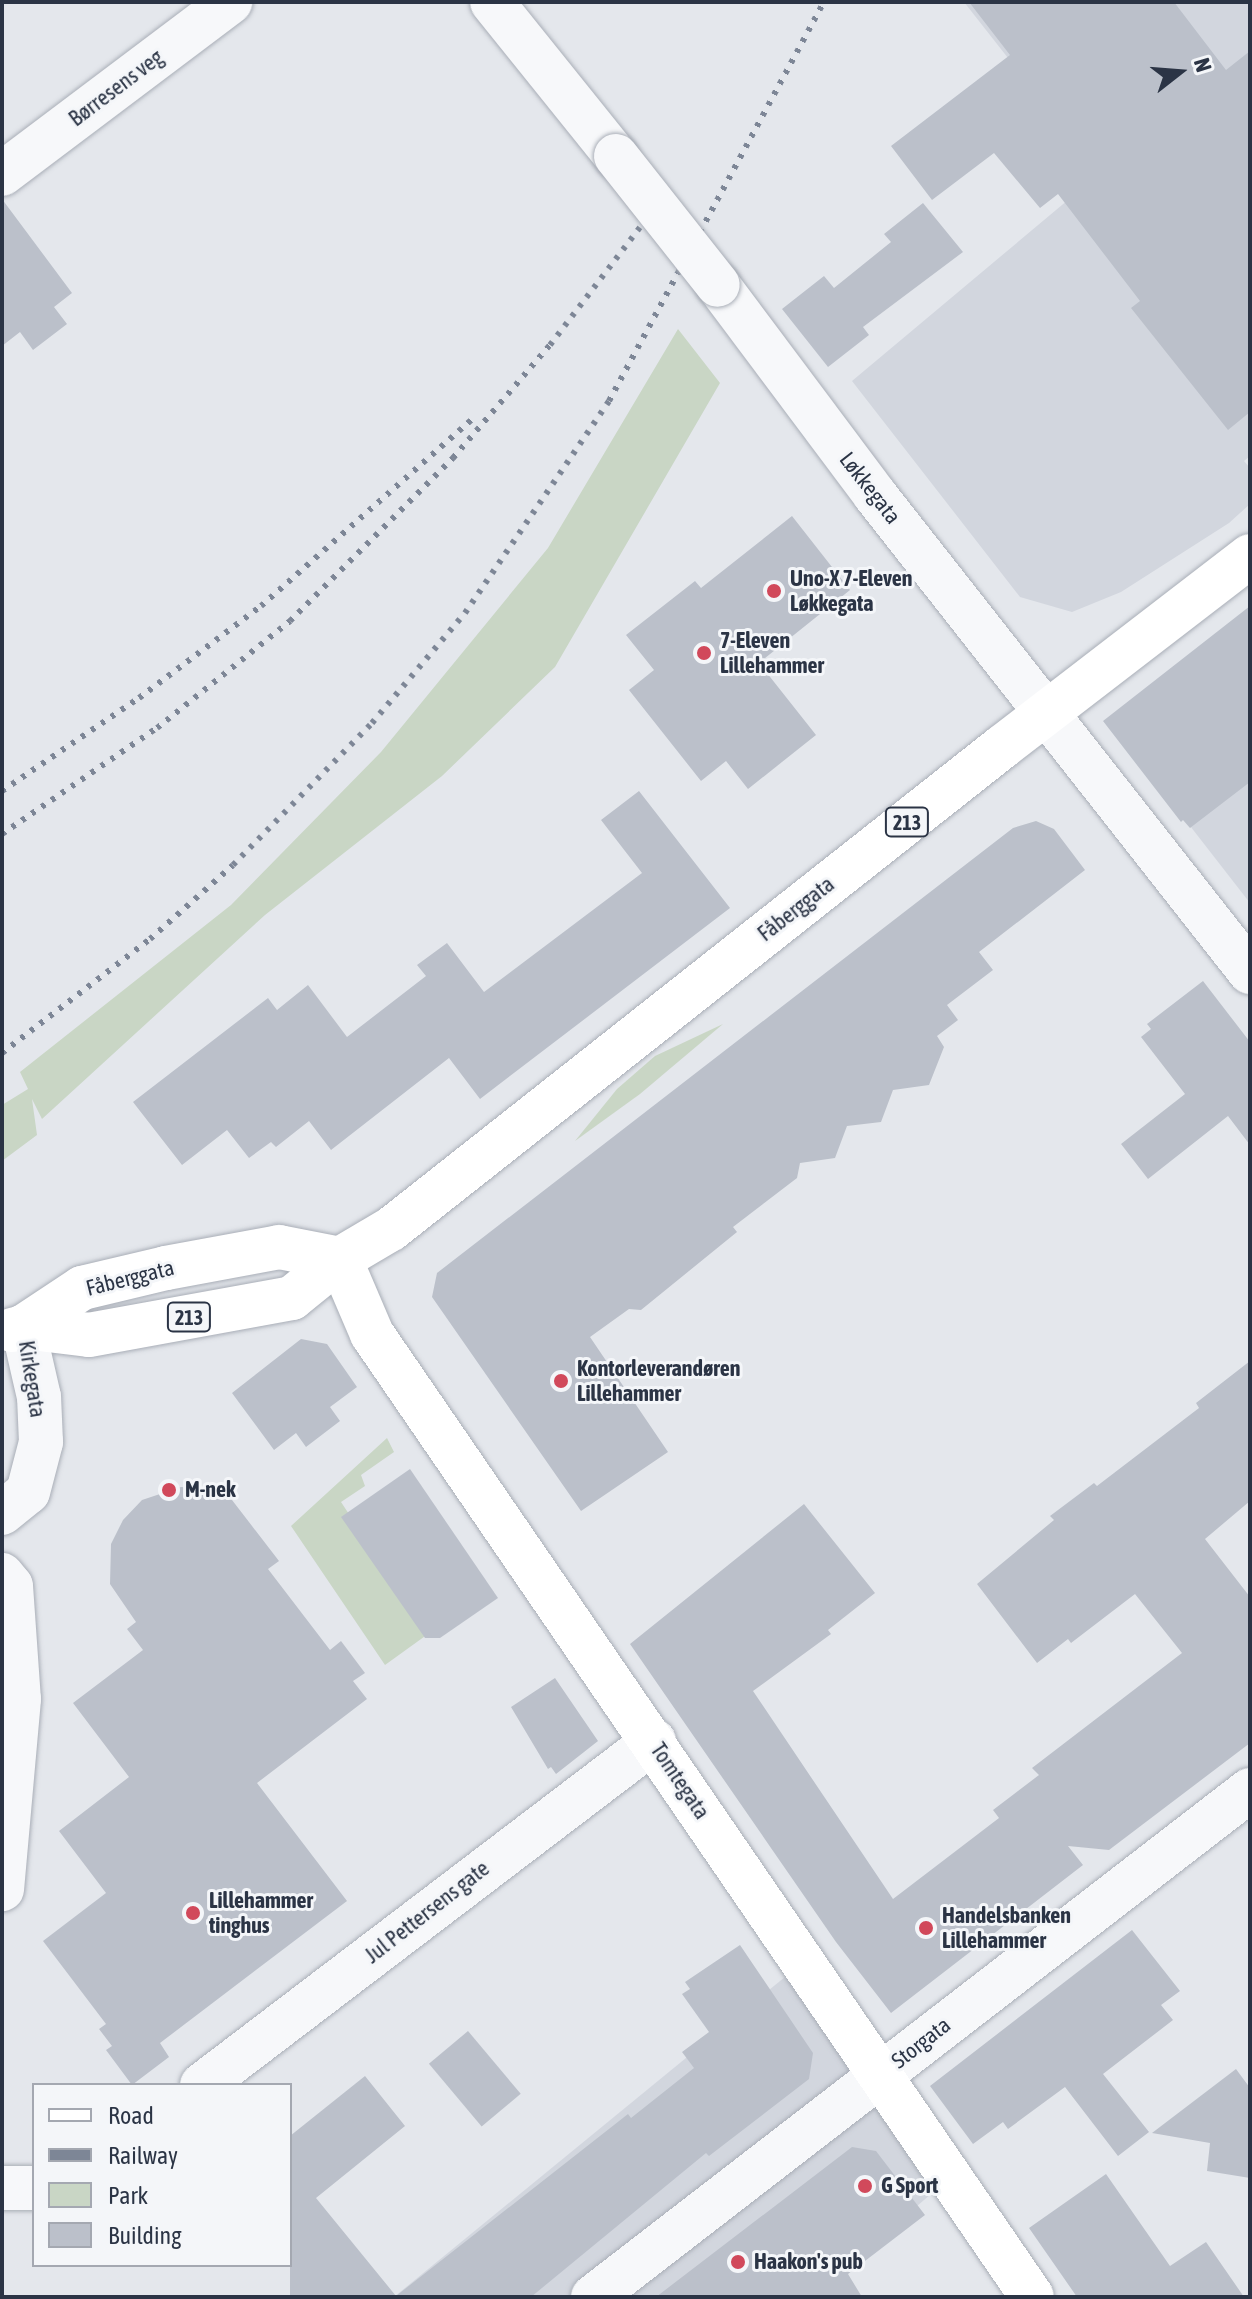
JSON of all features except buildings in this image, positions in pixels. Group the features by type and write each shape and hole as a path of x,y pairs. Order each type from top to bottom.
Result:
{"main road":[{"name":"Fåberggata","path":"13,1330 82,1288 166,1268 279,1247 340,1259 391,1229 1048,711 1250,556"},
{"name":"Tomtegata","path":"340,1259 372,1334 654,1741 1032,2297"}],"street":[{"name":"Børresens veg","path":"8,161 230,2"},
{"name":"Løkkegata","path":"492,2 718,285 875,495 1048,711 1250,972"},
{"name":"Kirkegata","path":"2,1513 28,1492 41,1442 39,1397 13,1330"},
{"path":"2,1575 11,1586 19,1699 2,1889"},
{"name":"Jul Pettersens gate","path":"205,2083 654,1741"},
{"name":"Storgata","path":"593,2297 1250,1790"},
{"path":"2,2188 32,2188"}],"shaded area":[{"path":"964,2 1250,2 1250,456 1244,461 1250,468 1250,504 1229,523 1121,592 1072,612 1020,597 852,381 1099,174"},
{"path":"1250,619 1250,903 1124,741"},
{"path":"791,1972 937,2189 810,2297 394,2297"}],"green space":[{"path":"678,329 720,383 555,667 442,776 265,915 42,1119 32,1099 37,1135 2,1161 2,1105 28,1089 20,1072 231,905 381,752 548,548"},
{"path":"723,1024 640,1094 575,1141 617,1089 655,1056"},
{"path":"387,1438 394,1452 361,1475 365,1486 341,1502 428,1634 385,1665 291,1526"}],"railway":[{"path":"2,1053 150,939 233,865 372,723 465,613 609,401 824,2"},
{"path":"2,834 157,728 290,621 453,458 550,345 663,197"},
{"path":"2,791 139,698 261,606 475,417"}],"place":[{"name":"Uno-X 7-Eleven Løkkegata","path":"774,591"},
{"name":"7-Eleven Lillehammer","path":"704,653"},
{"name":"Kontorleverandøren Lillehammer","path":"561,1381"},
{"name":"M-nek","path":"169,1490"},
{"name":"Lillehammer tinghus","path":"193,1913"},
{"name":"Handelsbanken Lillehammer","path":"926,1928"},
{"name":"G Sport","path":"865,2186"},
{"name":"Haakon's pub","path":"738,2262"}]}
